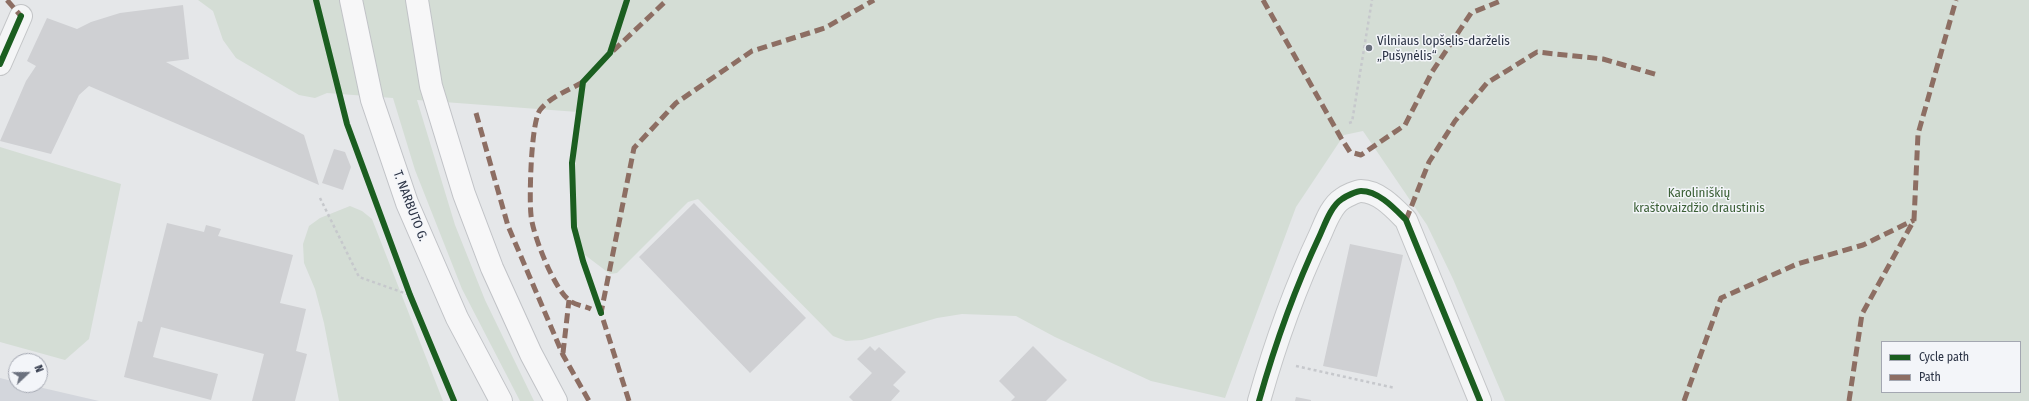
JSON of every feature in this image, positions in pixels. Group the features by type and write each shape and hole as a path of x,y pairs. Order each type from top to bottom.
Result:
{"main road":[{"name":"T. NARBUTO G.","path":"351,0 372,100 407,203 457,318 501,401"},
{"path":"417,0 431,86 464,194 492,268 531,354 556,401"}],"street":[{"path":"0,64 21,16"},
{"path":"1260,401 1270,360 1311,253 1329,215 1341,199 1361,191 1372,193 1391,205 1406,220 1480,401"}],"path":[{"path":"1349,123 1352,122 1372,0"},
{"path":"320,198 359,277 410,296"},
{"path":"1289,365 1395,388"}],"shaded area":[{"path":"0,378 8,380 8,393 48,393 48,389 99,401 0,401"}],"green space":[{"name":"Karoliniškių kraštovaizdžio draustinis","path":"198,0 2029,0 2029,401 1505,401 1453,279 1427,225 1363,131 1344,135 1296,207 1225,398 1151,381 1055,337 1016,316 962,314 937,318 862,340 846,341 833,336 698,199 688,202 617,273 610,274 581,252 574,201 578,112 417,100 455,225 485,300 534,401 520,401 462,289 415,170 393,98 327,93 315,98 299,95 236,58 223,40 213,11"},
{"path":"0,147 121,184 89,339 65,360 48,355 48,353 40,353 0,342"},
{"path":"350,206 362,211 372,219 443,401 339,401 324,323 315,289 304,263 303,244 309,226 320,218"}],"building":[{"path":"183,5 189,59 166,62 304,135 319,185 89,86 79,95 51,154 0,141 26,81 36,66 27,61 47,18 77,29 91,22 120,13"},
{"path":"334,149 345,152 351,167 343,190 322,183"},
{"path":"694,203 806,318 750,373 639,257"},
{"path":"167,223 204,232 206,225 221,229 218,236 293,255 280,303 306,309 296,351 307,354 295,401 252,401 264,354 161,327 153,357 218,374 211,400 124,377 138,321 142,322"},
{"path":"1350,244 1403,255 1377,377 1323,366"},
{"path":"870,346 875,351 879,347 906,372 893,385 900,391 891,401 853,401 849,397 872,373 857,359"},
{"path":"1033,346 1067,380 1046,401 1011,401 1015,397 999,381"},
{"path":"1296,397 1311,400 1311,401 1295,401"}],"marked path":[{"path":"7,0 21,16"},
{"path":"613,51 667,0"},
{"path":"629,401 601,313 634,148 676,103 752,51 825,28 874,0"},
{"path":"1263,0 1341,138 1350,152 1361,155 1405,125 1432,72 1471,13 1503,0"},
{"path":"1849,401 1862,314 1914,220 1918,134 1956,0"},
{"path":"1406,220 1429,162 1455,121 1487,83 1537,52 1603,59 1658,75"},
{"path":"583,82 549,101 540,110 537,117 533,144 530,206 535,234 557,285 571,302 591,309"},
{"path":"476,113 508,226 563,355 589,401"},
{"path":"1684,401 1721,298 1797,264 1863,245 1914,220"},
{"path":"563,353 569,300"}],"cycle path":[{"path":"316,0 347,124 410,295 454,401"},
{"path":"601,313 583,261 574,227 572,163 583,82 610,53 627,0"},
{"path":"0,64 21,16"},
{"path":"1259,401 1286,316 1326,221 1338,202 1349,195 1361,191 1380,197 1392,206 1406,220 1480,401"}],"place":[{"name":"Vilniaus lopšelis-darželis „Pušynėlis“","path":"1369,48"}]}
